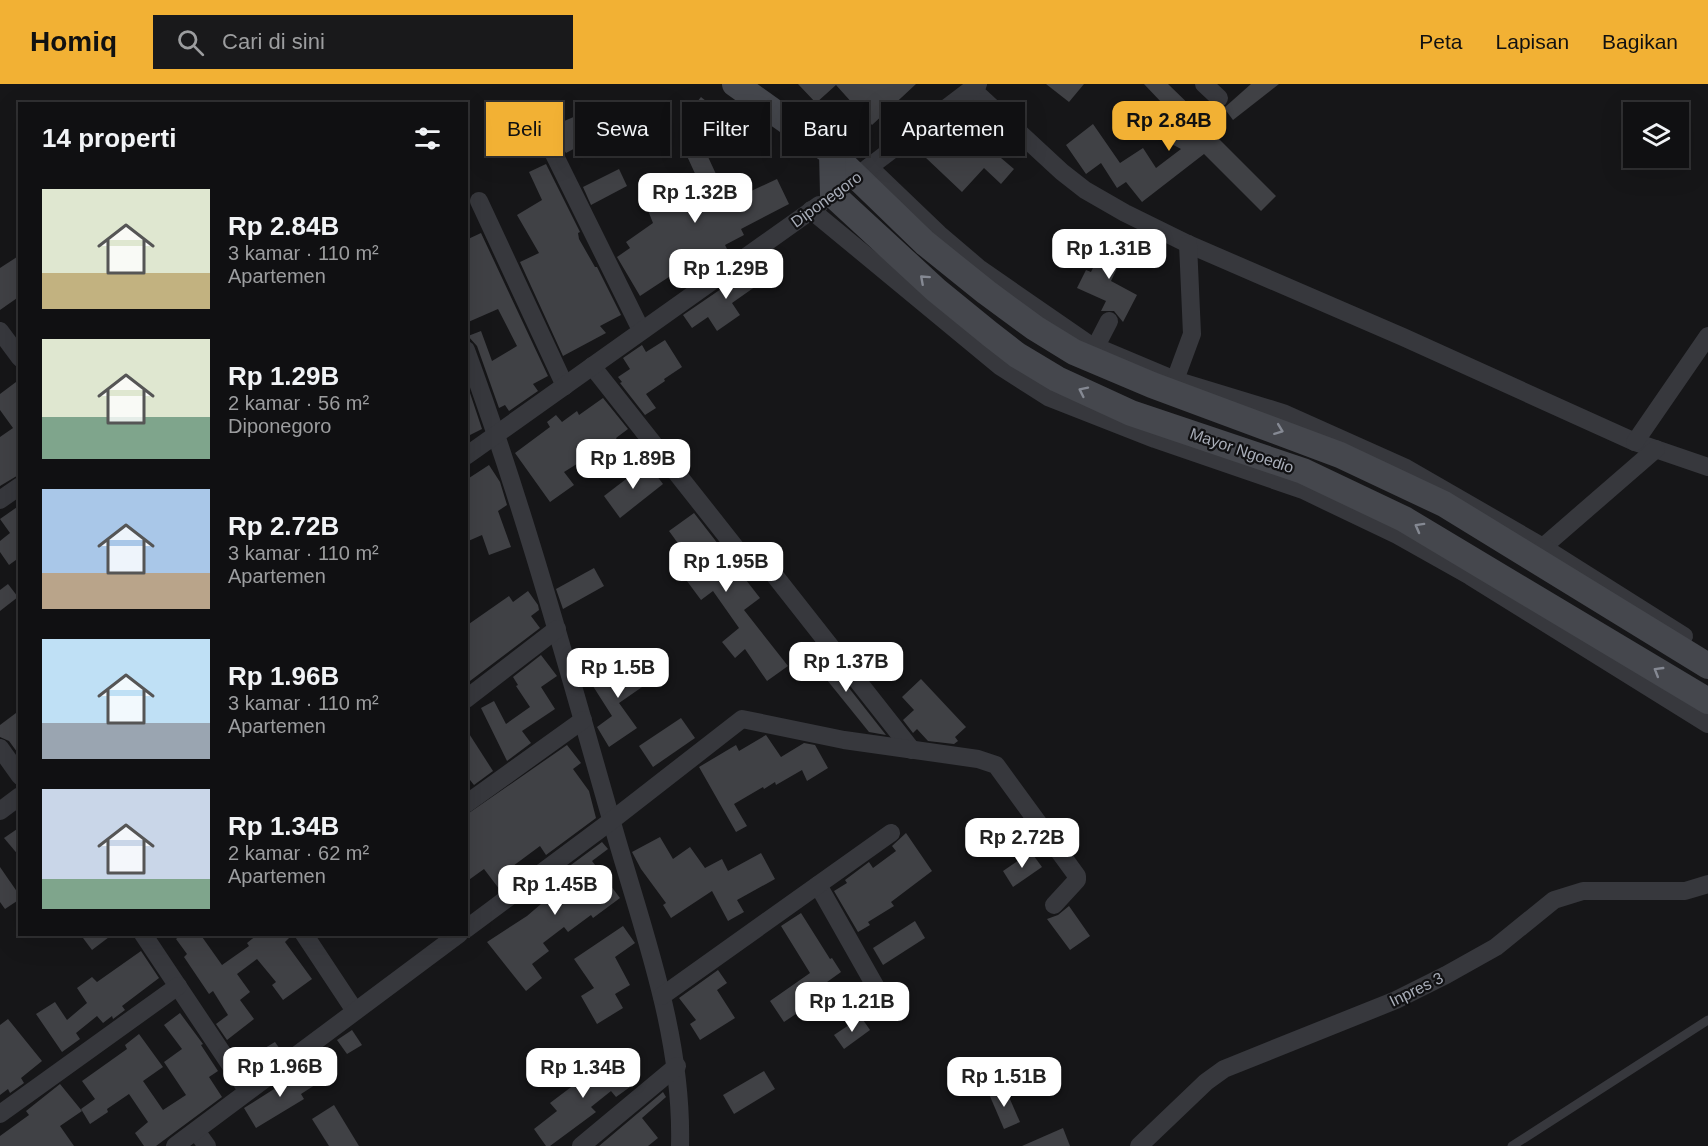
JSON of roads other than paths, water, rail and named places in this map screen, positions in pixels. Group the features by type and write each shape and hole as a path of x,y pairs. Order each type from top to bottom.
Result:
{"street":[{"path":"1204,84 1219,98"},
{"path":"975,86 1062,172 1086,190 1188,244 1635,442 1708,467"},
{"name":"Diponegoro","path":"468,455 833,195 975,86"},
{"name":"Mayor Ngoedio","path":"743,87 782,116"},
{"path":"555,156 641,330"},
{"path":"832,156 833,195"},
{"name":"Mayor Ngoedio","path":"837,156 863,172 926,243 1035,328 1097,338 1152,385 1274,428 1405,484 1444,504 1708,666"},
{"name":"Mayor Ngoedio","path":"833,195 928,283 990,334 1017,355 1057,379 1131,413 1303,471 1404,519 1708,701"},
{"path":"479,201 565,386"},
{"path":"811,210 1001,367 1048,397 1155,439 1303,490 1397,535 1470,576 1708,724"},
{"path":"1176,377 1189,346 1192,318 1188,244"},
{"path":"1635,442 1708,336"},
{"path":"1057,379 1097,338 1176,377 1283,412 1555,536 1708,651"},
{"path":"2,340 18,356"},
{"path":"468,355 497,433 557,629 662,996 677,1066 680,1146"},
{"path":"592,366 743,557 768,567 912,750"},
{"path":"1555,536 1656,449"},
{"path":"0,500 18,487"},
{"path":"468,697 557,629"},
{"path":"468,928 611,821 742,719 844,740 978,759 996,765 1077,876 1077,880 1054,905"},
{"path":"468,803 583,720"},
{"path":"0,748 18,773"},
{"path":"0,811 18,798"},
{"path":"662,996 891,833"},
{"name":"Inpres 3","path":"1139,1146 1206,1082 1224,1069 1396,1000 1446,975 1496,947 1554,900 1583,891 1685,891 1708,884"},
{"path":"818,885 882,998"},
{"path":"144,936 247,1090"},
{"path":"305,936 355,1011"},
{"path":"175,1146 247,1090 456,936"},
{"path":"0,1114 178,986"},
{"path":"581,1146 677,1066"},
{"path":"196,1131 207,1146"}],"lane":[{"path":"1512,1146 1708,1020"}]}
